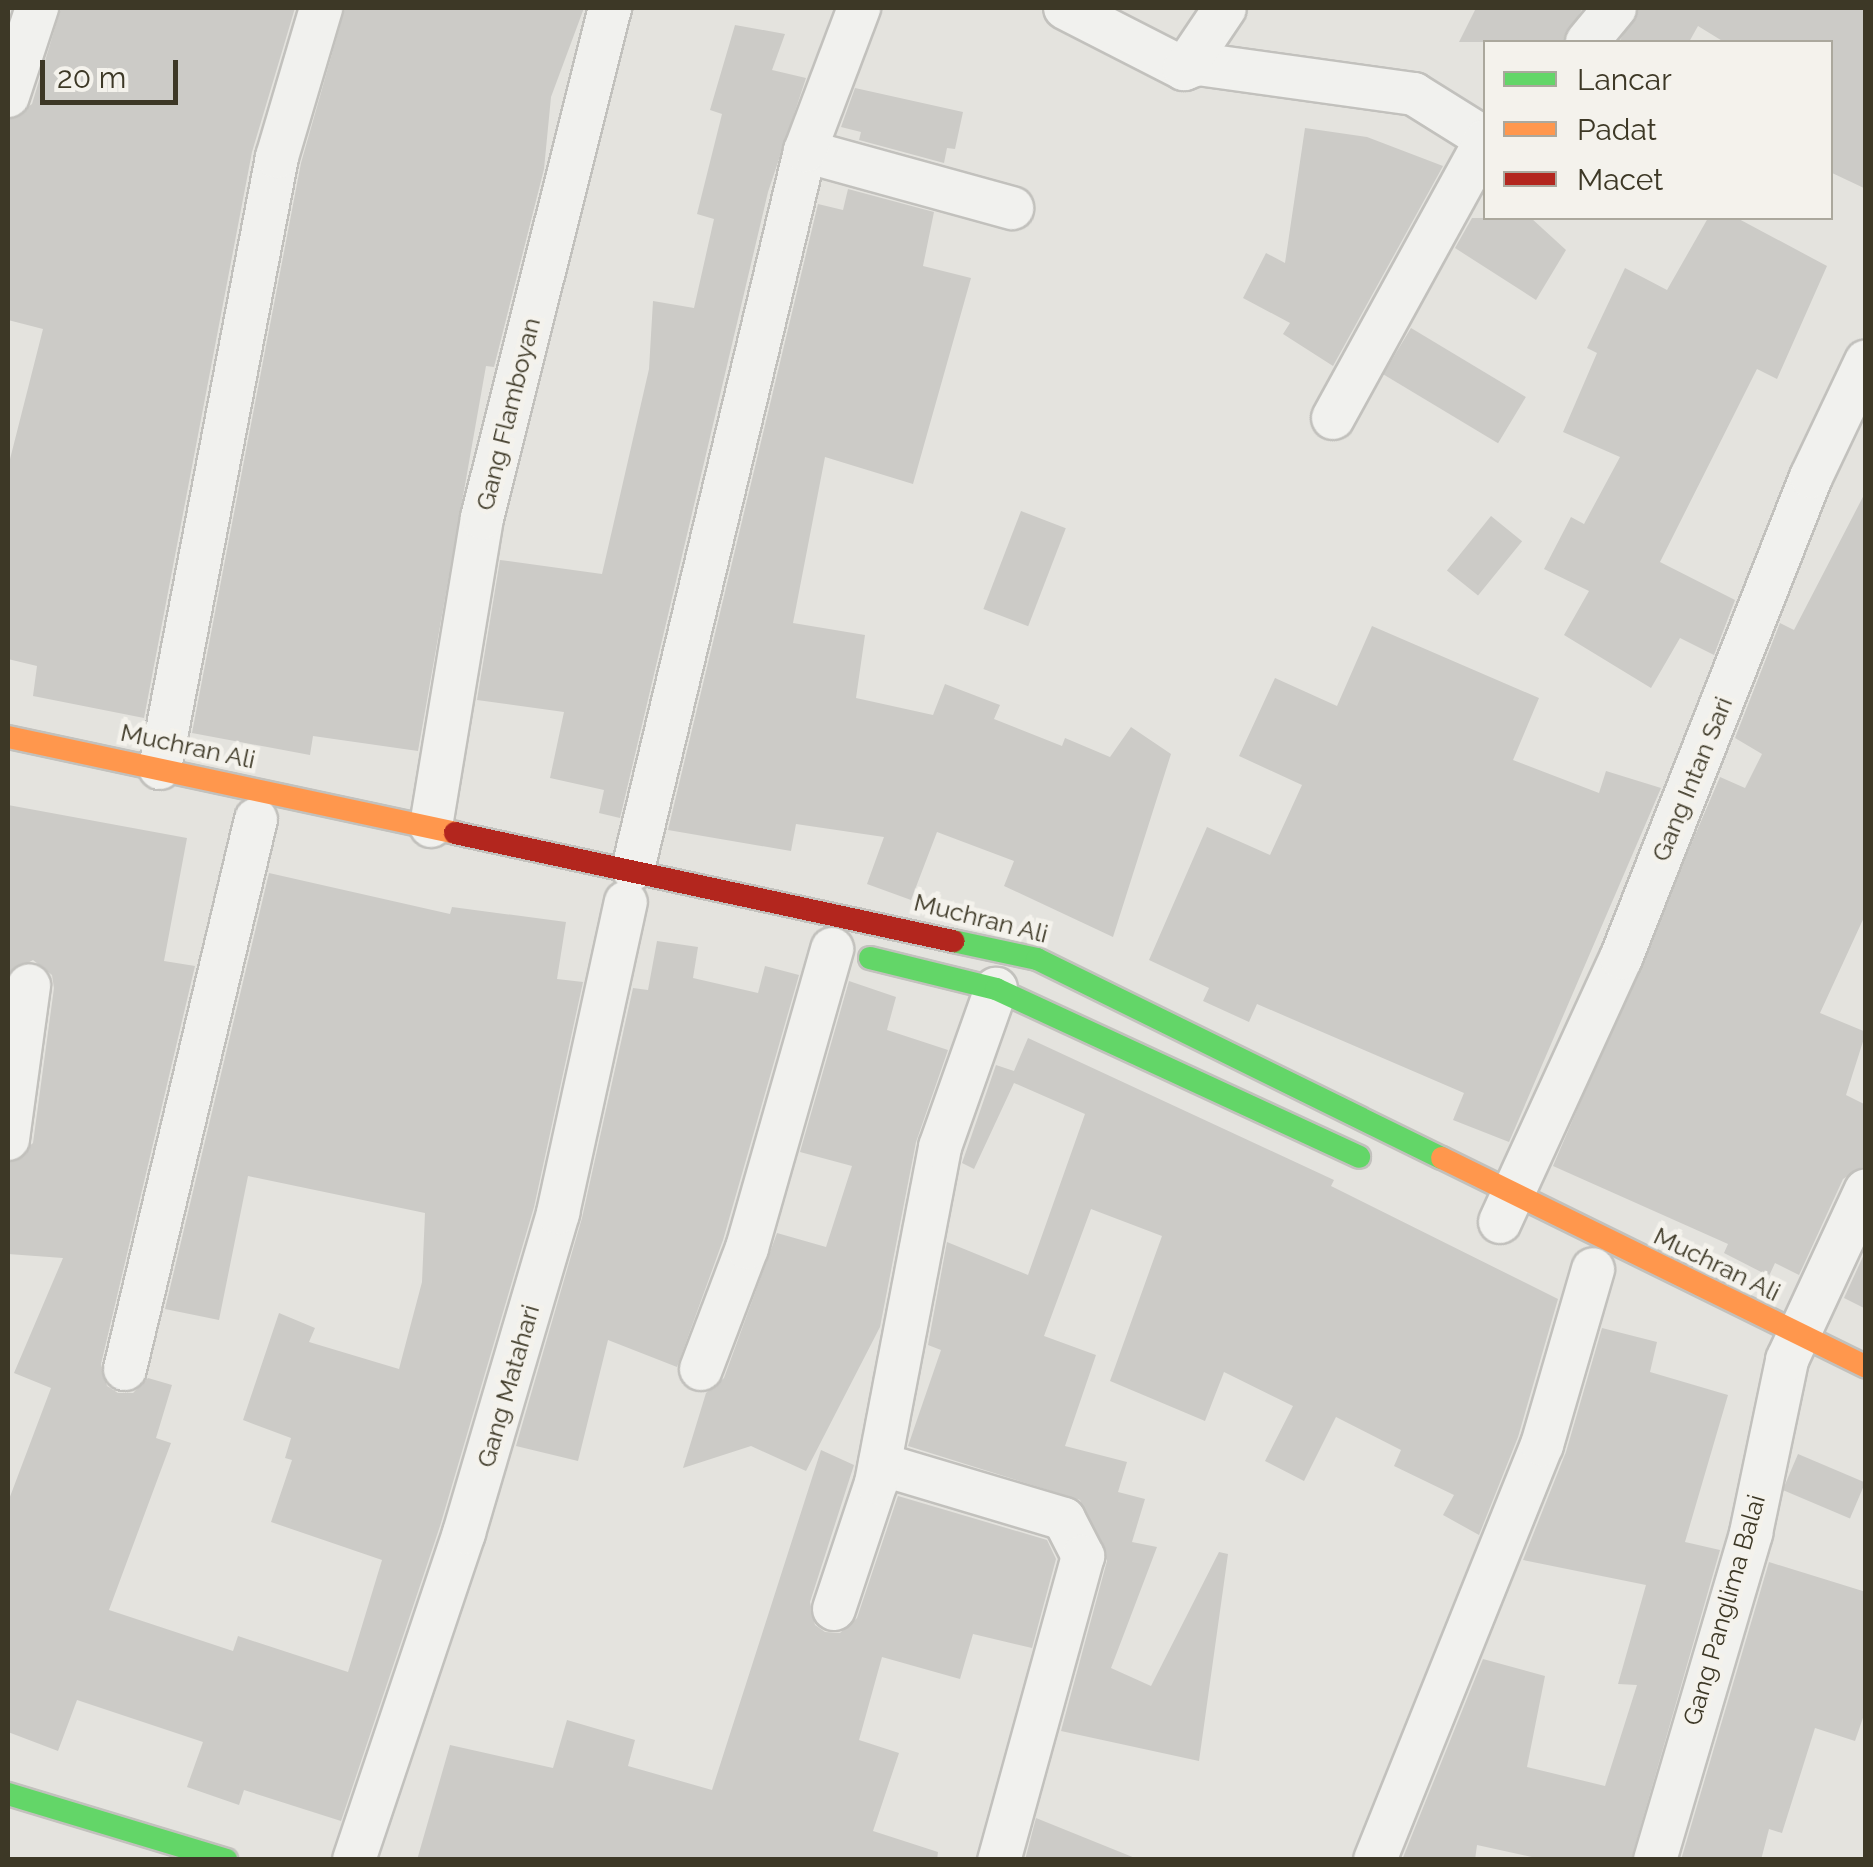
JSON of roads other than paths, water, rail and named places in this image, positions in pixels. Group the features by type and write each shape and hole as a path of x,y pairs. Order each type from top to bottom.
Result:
{"street":[{"path":"8,96 36,8"},
{"path":"160,768 277,157 321,8"},
{"name":"Gang Flamboyan","path":"431,826 470,573 610,8"},
{"name":"Gang Matahari","path":"354,1860 464,1533 554,1230 627,894 805,151 859,8"},
{"path":"1064,8 1184,68 1198,64 1414,94 1483,138"},
{"path":"1184,68 1225,8"},
{"path":"1589,40 1615,8"},
{"path":"1333,418 1483,145"},
{"path":"805,151 1012,208"},
{"name":"Gang Intan Sari","path":"1507,1218 1866,361"},
{"name":"Muchran Ali","path":"8,737 431,826 627,894 1037,959 1507,1218 1793,1355 1866,1368"},
{"path":"125,1369 256,820"},
{"path":"701,1369 747,1248 823,947 996,989 1375,1164"},
{"path":"8,1139 28,985"},
{"path":"834,1609 880,1464 940,1146 996,989"},
{"name":"Gang Panglima Balai","path":"1655,1860 1751,1534 1793,1355 1866,1190"},
{"path":"1375,1860 1542,1445 1588,1267"},
{"path":"880,1464 1064,1519 1083,1556 999,1860"},
{"path":"8,1794 226,1860"}]}
